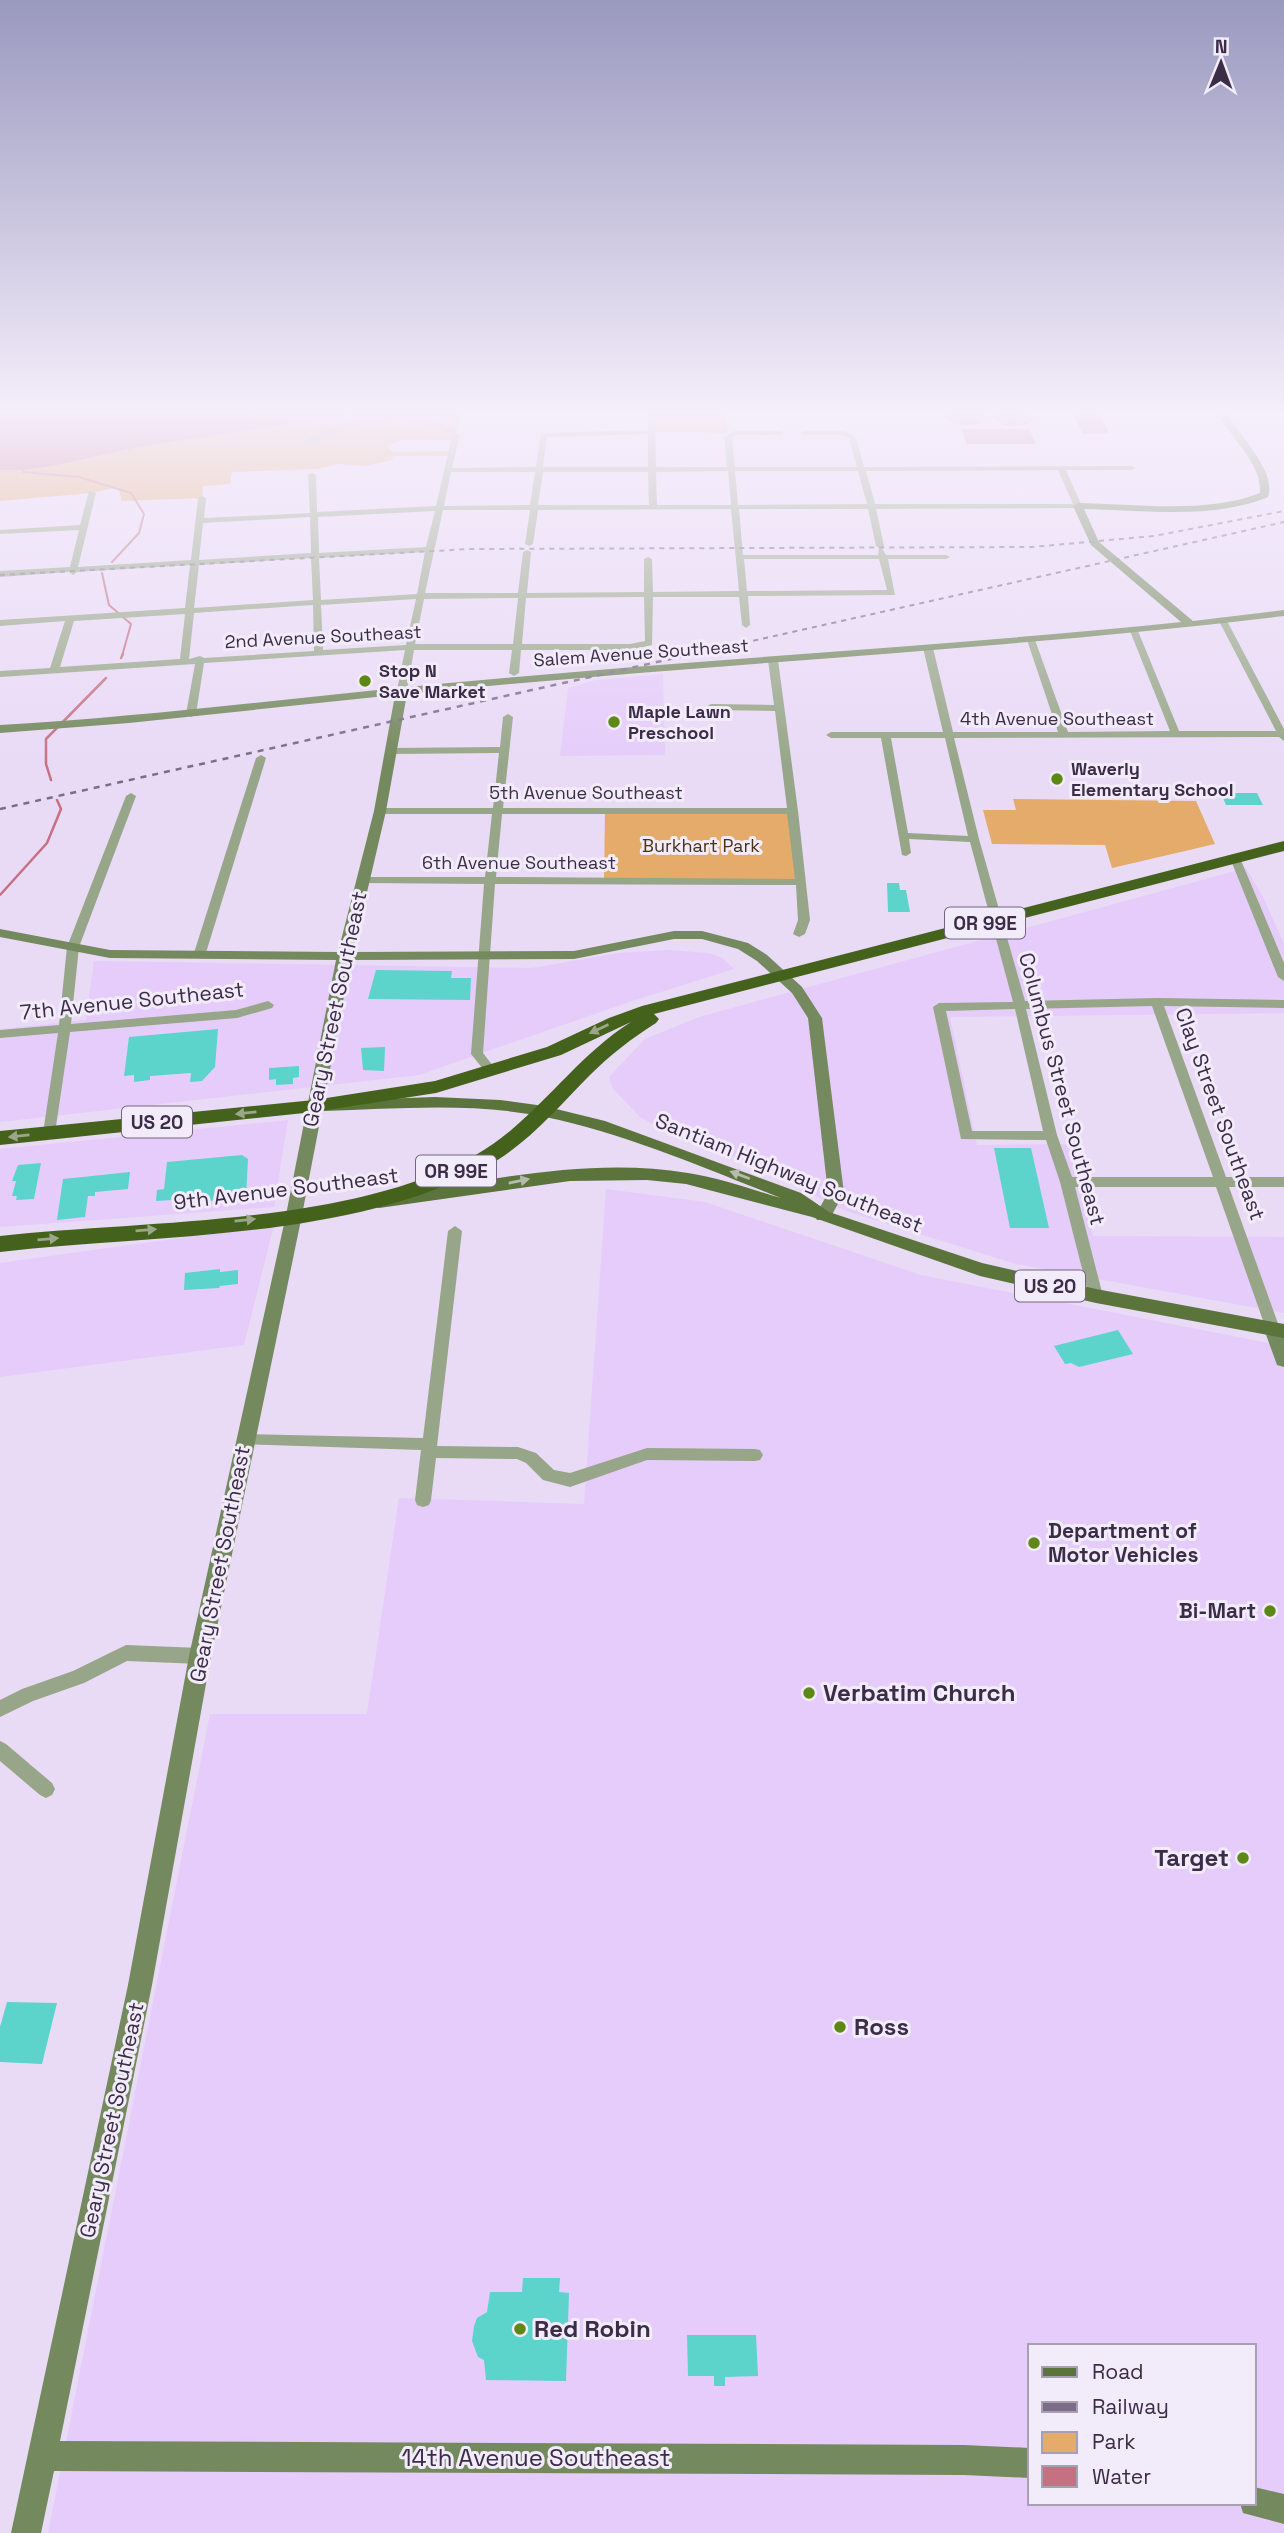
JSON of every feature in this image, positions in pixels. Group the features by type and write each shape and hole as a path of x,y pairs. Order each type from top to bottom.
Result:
{"highway":[{"name":"OR 99E","path":"314,1106 436,1087 554,1051 626,1018 687,1000 1284,846"},
{"name":"OR 99E","path":"355,1205 438,1180 480,1161 511,1141 544,1111 599,1052 636,1026 687,1000"},
{"name":"US 20","path":"0,1138 314,1106"},
{"name":"9th Avenue Southeast","path":"0,1244 294,1215 355,1205"}],"main road":[{"path":"1088,528 1095,543 1191,625"},
{"name":"Salem Avenue Southeast","path":"0,729 114,721 402,690 1134,631 1284,613"},
{"name":"Geary Street Southeast","path":"26,2533 140,1985 185,1751 200,1656 294,1215 344,958 380,811 402,690"},
{"path":"0,933 110,954 199,956 486,958 574,955 674,935 702,935 743,946 782,975 797,990 815,1018 836,1193 823,1216"},
{"name":"Santiam Highway Southeast","path":"314,1106 353,1107 435,1102 500,1104 544,1111 605,1126 666,1147 795,1196 823,1216 980,1269 1096,1296 1278,1330"},
{"name":"9th Avenue Southeast","path":"355,1205 445,1195 537,1178 612,1172 685,1177 823,1216"},
{"name":"Clay Street Southeast","path":"1278,1330 1284,1360"},
{"name":"14th Avenue Southeast","path":"41,2456 964,2460 1028,2463"},
{"path":"1256,2502 1284,2509"}],"street":[{"path":"0,533 67,528"},
{"path":"73,571 84,528"},
{"path":"184,661 199,528"},
{"path":"313,528 318,653"},
{"name":"Geary Street Southeast","path":"402,690 435,528"},
{"path":"514,673 531,528"},
{"path":"736,528 746,625"},
{"path":"0,623 420,596 892,593 876,528"},
{"path":"0,576 429,550"},
{"path":"739,557 881,551 946,557"},
{"path":"646,594 648,559"},
{"name":"2nd Avenue Southeast","path":"0,674 410,647 630,647 649,643 646,594"},
{"path":"54,671 70,618"},
{"path":"1223,621 1283,735"},
{"path":"1134,631 1176,735"},
{"path":"1031,640 1064,735"},
{"name":"Columbus Street Southeast","path":"928,648 974,839 998,920 1051,1135 1067,1182 1096,1296"},
{"path":"191,713 200,659"},
{"path":"773,660 801,882 804,920 799,934"},
{"path":"711,707 778,708"},
{"path":"491,1071 477,1054 490,880 508,717"},
{"name":"4th Avenue Southeast","path":"831,735 1283,735"},
{"path":"886,736 906,853"},
{"path":"390,751 504,750"},
{"path":"199,956 261,758"},
{"path":"49,1133 65,1028 73,947 131,796"},
{"name":"5th Avenue Southeast","path":"380,811 793,811"},
{"path":"903,836 974,839"},
{"path":"1235,858 1284,977"},
{"name":"6th Avenue Southeast","path":"363,880 801,882"},
{"path":"1051,1135 966,1136 939,1007 1157,1002 1284,1004"},
{"name":"Clay Street Southeast","path":"1157,1002 1220,1182 1278,1330"},
{"name":"7th Avenue Southeast","path":"0,1034 237,1014 268,1005"},
{"path":"1067,1182 1284,1182"},
{"path":"423,1500 455,1231"},
{"path":"245,1440 518,1453 531,1458 549,1475 570,1480 647,1454 755,1455"},
{"path":"0,1709 126,1653 200,1656"},
{"path":"0,1750 46,1789"}],"shaded area":[{"name":"Maple Lawn Preschool","path":"663,674 665,755 560,756 568,688 596,680"},
{"path":"1246,868 1263,897 1284,944 1284,1013 950,1017 977,1145 1069,1144 1093,1236 1284,1237 1284,1313 1016,1264 846,1211 756,1166 673,1135 640,1117 613,1089 609,1077 645,1039 699,1017"},
{"path":"668,950 708,953 723,958 734,969 629,1002 419,1075 0,1122 0,1029 86,1020 94,961 532,968 619,953"},
{"path":"288,1120 274,1207 0,1227 0,1149"},
{"path":"606,1189 705,1202 921,1275 1284,1346 1284,2533 48,2533 210,1714 367,1714 399,1498 584,1504"},
{"path":"274,1225 244,1345 0,1377 0,1263"}],"green space":[{"path":"1013,799 1196,801 1215,844 1112,868 1105,845 992,844 983,810 1016,810"},
{"name":"Burkhart Park","path":"605,811 793,811 801,882 604,881"}],"building":[{"path":"1221,793 1257,793 1263,805 1226,805"},
{"path":"887,883 899,883 900,890 906,890 910,912 888,912"},
{"path":"376,970 452,971 451,978 471,978 470,1000 368,999"},
{"path":"218,1029 215,1067 202,1081 190,1082 191,1073 150,1076 150,1080 134,1082 134,1075 124,1076 129,1037"},
{"path":"385,1047 384,1071 363,1070 361,1048"},
{"path":"299,1066 299,1077 293,1078 293,1084 276,1085 276,1079 269,1080 269,1068"},
{"path":"994,1148 1031,1148 1049,1228 1010,1228"},
{"path":"242,1155 248,1159 246,1197 173,1205 173,1200 156,1201 157,1190 164,1189 167,1162"},
{"path":"41,1163 34,1199 16,1200 17,1196 12,1196 16,1181 12,1181 18,1165"},
{"path":"130,1172 128,1189 95,1192 95,1196 88,1196 85,1217 57,1220 63,1179"},
{"path":"220,1269 220,1272 238,1270 238,1284 184,1290 185,1273"},
{"path":"1118,1330 1133,1354 1079,1367 1071,1363 1065,1364 1054,1346"},
{"path":"7,2002 57,2003 42,2064 0,2062 0,2027"},
{"name":"Red Robin","path":"523,2278 560,2278 559,2292 569,2293 566,2381 486,2380 484,2360 478,2357 472,2341 474,2326 477,2318 487,2312 490,2292 522,2292"},
{"path":"687,2335 756,2335 758,2376 725,2377 725,2386 714,2386 714,2376 688,2376"}],"waterway":[{"path":"112,562 139,533 140,528"},
{"path":"102,573 109,605 131,624 122,656"},
{"path":"51,780 46,764 46,739 106,678"},
{"path":"0,895 47,843 61,809 57,800"}],"railway":[{"path":"0,575 470,549 1032,547 1154,536 1195,528"},
{"path":"685,656 1256,528"},
{"path":"0,809 693,654"}],"place":[{"name":"Stop N Save Market","path":"365,681"},
{"name":"Maple Lawn Preschool","path":"614,722"},
{"name":"Waverly Elementary School","path":"1057,779"},
{"name":"Department of Motor Vehicles","path":"1034,1543"},
{"name":"Bi-Mart","path":"1270,1611"},
{"name":"Verbatim Church","path":"809,1693"},
{"name":"Target","path":"1243,1858"},
{"name":"Ross","path":"840,2027"},
{"name":"Red Robin","path":"520,2329"}]}
